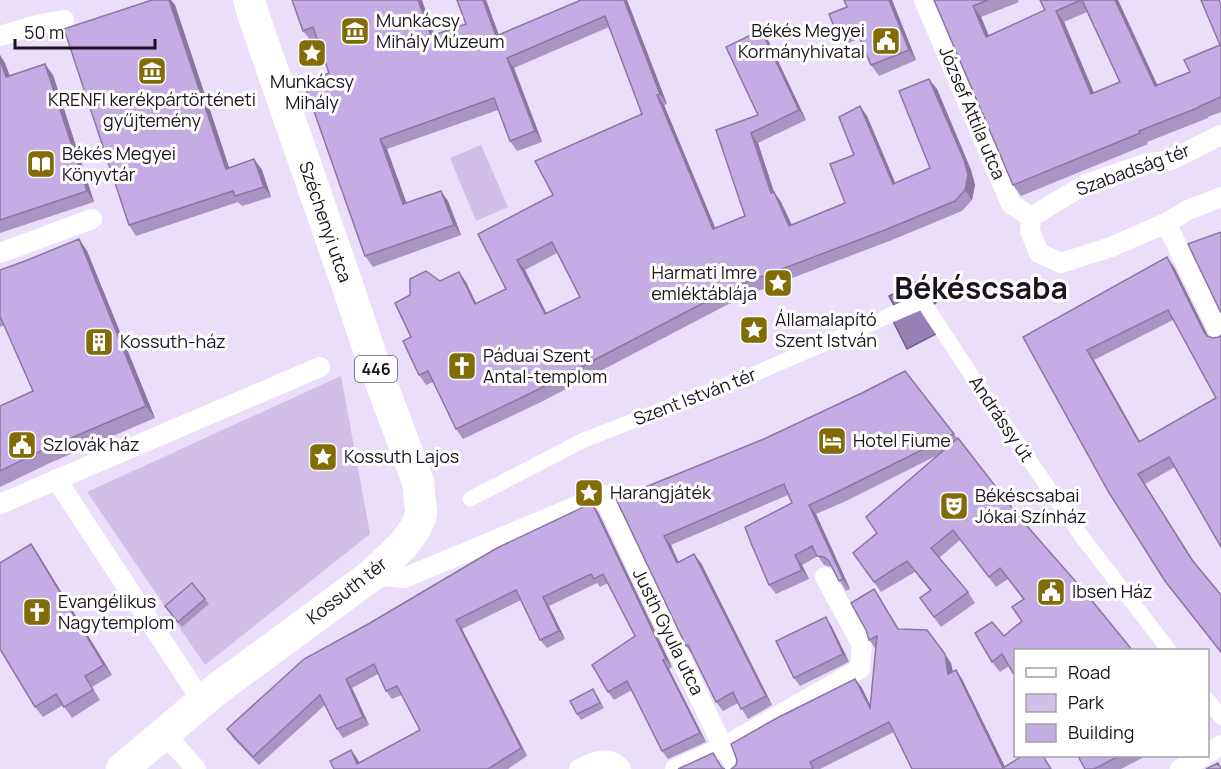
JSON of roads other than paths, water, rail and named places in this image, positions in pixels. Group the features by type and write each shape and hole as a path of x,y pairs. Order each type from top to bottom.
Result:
{"main road":[{"name":"Széchenyi utca","path":"249,0 368,348 404,444"},
{"name":"Kossuth tér","path":"164,733 217,689 372,575 403,545 415,529 421,513 418,482 404,444"},
{"name":"446","path":"122,769 164,733"}],"street":[{"name":"József Attila utca","path":"924,0 1011,204 1031,217"},
{"path":"0,36 40,24 64,20"},
{"name":"Szabadság tér","path":"1031,217 1086,184 1145,164 1171,160 1221,135"},
{"path":"1031,217 1030,231 1039,253 1061,262 1111,247 1221,196"},
{"path":"0,253 92,219"},
{"path":"1166,223 1221,336"},
{"name":"Szent István tér","path":"470,499 584,440 759,372 923,301"},
{"name":"Andrássy út","path":"923,301 1084,542 1167,649"},
{"path":"0,504 320,367"},
{"path":"56,479 202,701"},
{"name":"Justh Gyula utca","path":"372,575 404,578 603,495 734,769"},
{"path":"675,769 723,747 860,669 862,645 825,577"},
{"path":"1209,701 1221,717"},
{"path":"164,733 196,769"},
{"path":"1180,769 1202,757"},
{"path":"579,769 600,759 617,764 621,769"}],"place":[{"name":"Munkácsy Mihály Múzeum","path":"355,31"},
{"name":"Békés Megyei Kormányhivatal","path":"886,41"},
{"name":"Munkácsy Mihály","path":"312,53"},
{"name":"KRENFI kerékpártörténeti gyűjtemény","path":"152,71"},
{"name":"Békés Megyei Könyvtár","path":"41,164"},
{"name":"Harmati Imre emléktáblája","path":"778,283"},
{"name":"Államalapító Szent István","path":"754,330"},
{"name":"Kossuth-ház","path":"99,342"},
{"name":"Páduai Szent Antal-templom","path":"462,366"},
{"name":"Hotel Fiume","path":"832,441"},
{"name":"Szlovák ház","path":"22,445"},
{"name":"Kossuth Lajos","path":"323,457"},
{"name":"Harangjáték","path":"589,493"},
{"name":"Békéscsabai Jókai Színház","path":"954,506"},
{"name":"Ibsen Ház","path":"1051,592"},
{"name":"Evangélikus Nagytemplom","path":"37,612"}],"district":[{"name":"Békéscsaba","path":"981,289"}]}
